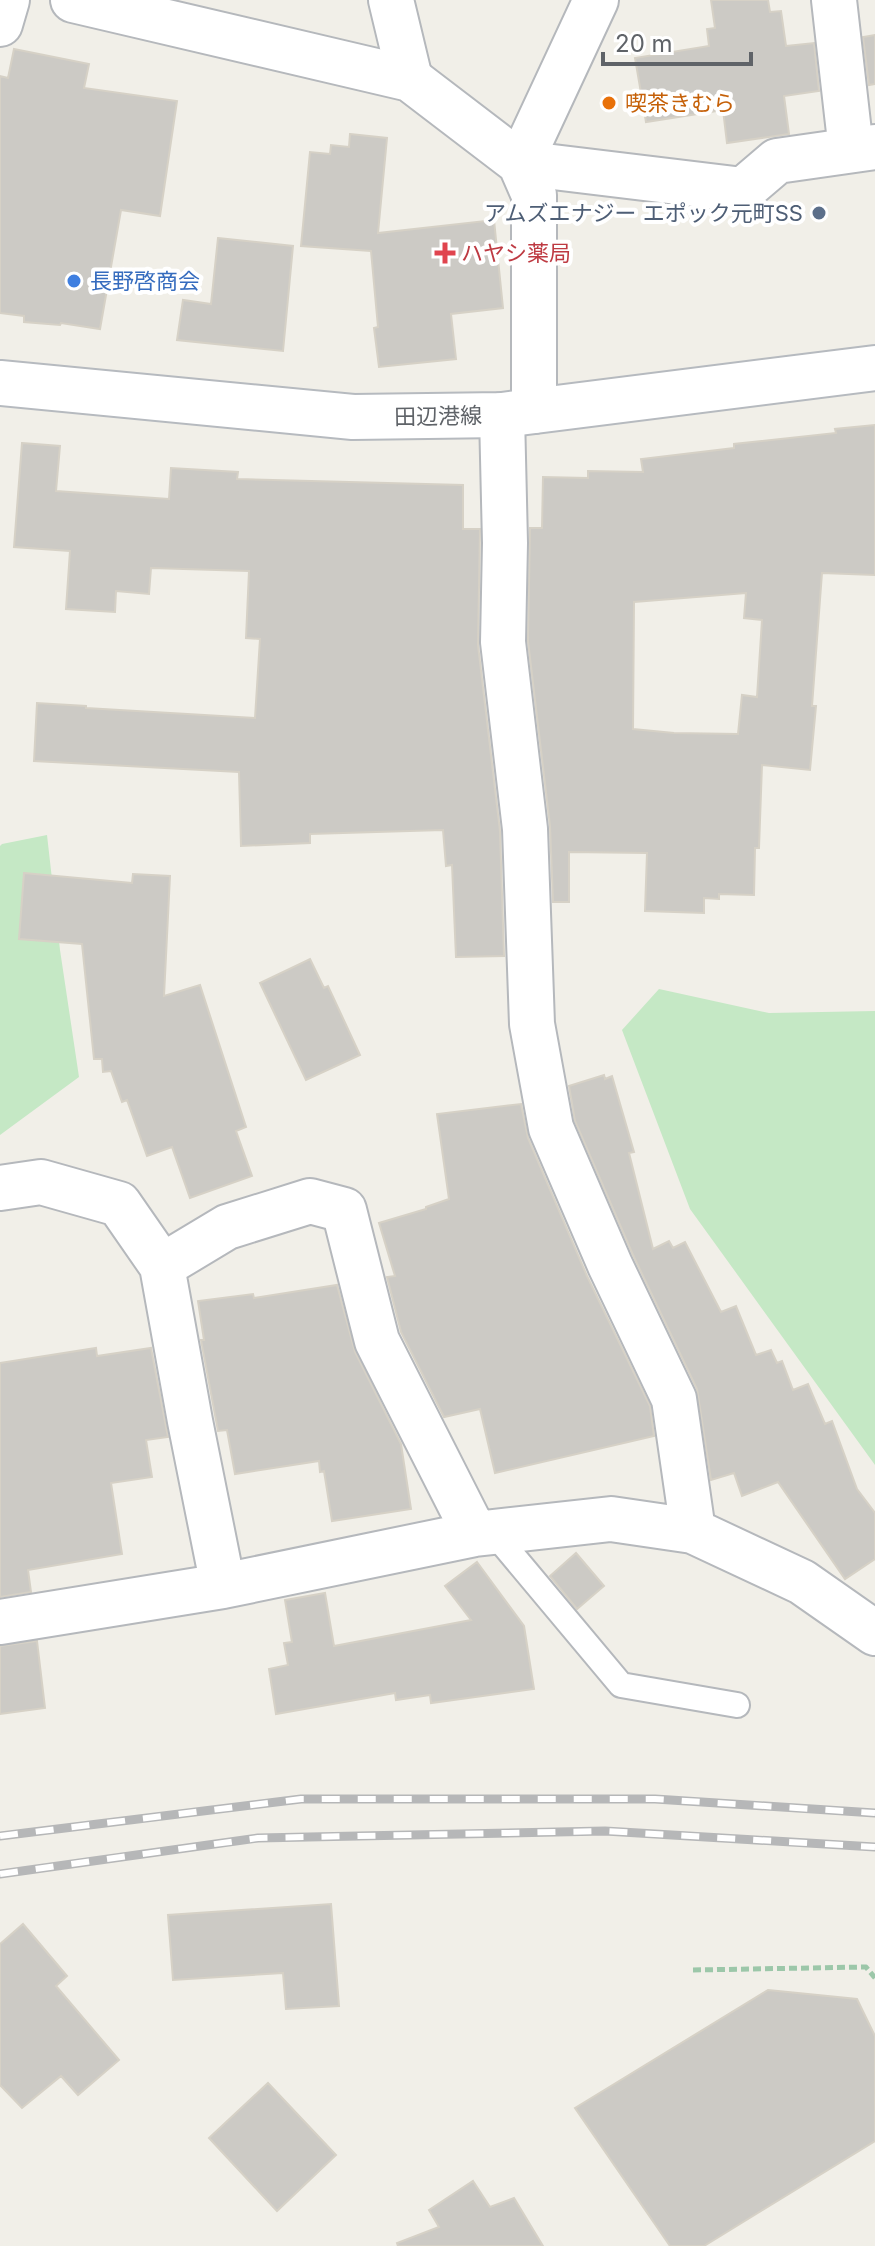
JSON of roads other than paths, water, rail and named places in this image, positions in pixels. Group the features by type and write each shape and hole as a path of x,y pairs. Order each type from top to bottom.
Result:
{"street":[{"path":"0,24 7,0"},
{"path":"73,0 122,6 410,79 520,163 534,195 505,543 503,642 525,829 532,1024 551,1128 610,1265 674,1399 693,1531"},
{"path":"391,0 410,79"},
{"path":"520,163 596,0"},
{"path":"520,163 743,190 777,161 863,148 834,0"},
{"name":"田辺港線","path":"0,383 353,417 518,413 875,368"},
{"path":"0,1188 41,1182 119,1204 162,1266 223,1586"},
{"path":"162,1266 227,1227 310,1201 344,1210 377,1341 484,1533"},
{"path":"0,1622 223,1586 484,1533 611,1519 693,1531 802,1582 875,1633"}],"lane":[{"path":"484,1533 621,1685 737,1705"}],"railway":[{"path":"0,1836 301,1799 655,1799 875,1813"},
{"path":"0,1874 258,1838 605,1831 875,1847"}],"place":[{"name":"喫茶きむら","path":"609,103"},
{"name":"アムズエナジー エポック元町SS","path":"819,213"},
{"name":"ハヤシ薬局","path":"445,253"},
{"name":"長野啓商会","path":"74,281"}]}
